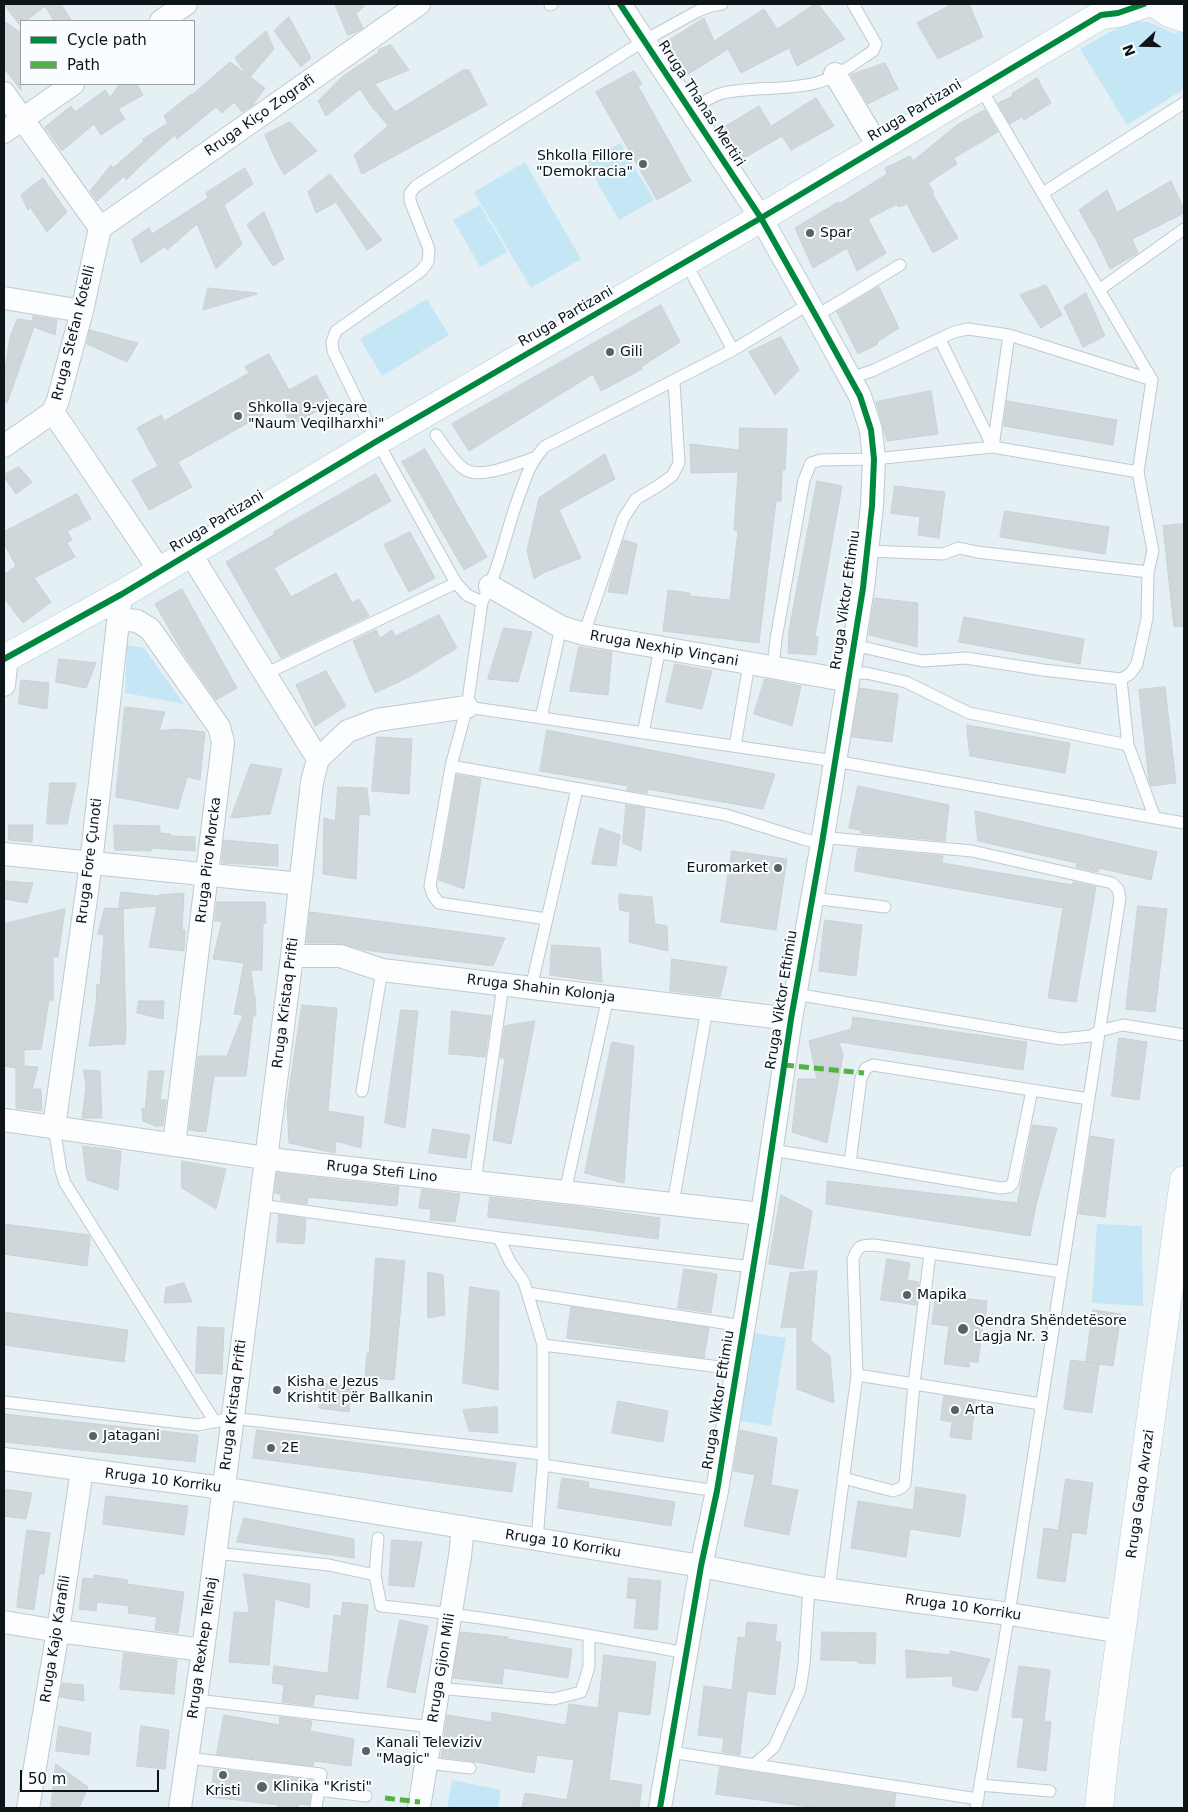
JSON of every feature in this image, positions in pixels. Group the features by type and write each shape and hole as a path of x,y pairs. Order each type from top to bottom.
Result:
{"street":[{"path":"162,20 186,4"},
{"name":"Rruga Thanas Mertiri","path":"620,4 761,218"},
{"name":"Rruga Partizani","path":"5,658 120,606 160,571 377,441 879,148 1105,9 1118,13 1144,4"},
{"path":"1156,4 1169,13 1184,18"},
{"name":"Rruga Kiço Zografi","path":"100,228 408,7"},
{"path":"835,74 879,148"},
{"path":"4,132 72,85"},
{"path":"4,93 100,228"},
{"name":"Rruga Viktor Eftimiu","path":"660,1808 701,1566 717,1491 762,1214 795,994 822,842 863,588 872,506 874,459 870,430 860,396 761,218"},
{"name":"Rruga Stefan Kotelli","path":"100,228 82,311 53,412 160,571"},
{"path":"4,298 82,311"},
{"path":"4,446 53,412"},
{"path":"190,553 318,759 348,731 377,720 467,707"},
{"name":"Rruga Nexhip Vinçani","path":"486,594 561,627 584,634 833,678 848,674"},
{"name":"Rruga Fore Çunoti","path":"54,1127 91,863 120,606"},
{"name":"Rruga Piro Morcka","path":"120,606 137,621 150,629 219,727 222,742 174,1146"},
{"path":"4,685 5,658"},
{"name":"Rruga Kristaq Prifti","path":"223,1488 224,1420 260,1205 312,782 318,759"},
{"path":"4,854 300,884"},
{"name":"Rruga Shahin Kolonja","path":"292,956 340,956 382,970 791,1019"},
{"name":"Rruga Stefi Lino","path":"4,1120 266,1159 762,1214"},
{"name":"Rruga Gaqo Avrazi","path":"1099,1808 1106,1742 1184,1180"},
{"name":"Rruga 10 Korriku","path":"4,1459 223,1488 701,1566 819,1588 1008,1614 1121,1632"},
{"name":"Rruga Kajo Karafili","path":"28,1808 58,1631 82,1470"},
{"name":"Rruga Rexhep Telhaj","path":"180,1808 203,1650 223,1488"},
{"name":"Rruga Gjion Mili","path":"418,1808 451,1613 463,1527"},
{"path":"4,1622 203,1650"}],"lane":[{"path":"486,594 467,594 456,583 377,441 333,351 332,342 336,331 421,271 428,262 429,249 410,201 410,193 416,186 645,40 698,11 722,4"},
{"path":"690,112 709,98 723,93 803,86 818,82 873,51 876,48 876,44 853,4"},
{"path":"854,645 922,660 966,658 1043,670 1121,679 1130,674 1137,664 1147,618 1148,572 1153,551 1138,472 1152,380 980,87"},
{"path":"1043,193 1184,103"},
{"path":"1100,290 1184,229"},
{"path":"547,919 439,903 433,895 430,886 450,766 467,707 486,594 512,513 534,458 544,447 900,265"},
{"path":"693,276 733,350"},
{"path":"850,378 940,340 954,332 968,328 1009,335 1152,380"},
{"path":"993,447 1009,335"},
{"path":"940,340 993,447"},
{"path":"584,634 623,519 636,499 672,476 679,463 674,382"},
{"path":"436,435 463,469 472,472 483,474 534,458"},
{"path":"773,668 776,639 804,480 811,463 821,460 874,459 993,447 1138,472"},
{"path":"867,551 944,554 959,548 977,552 1148,572"},
{"path":"265,674 456,583"},
{"path":"541,718 561,627"},
{"path":"643,733 660,648"},
{"path":"735,746 749,664"},
{"path":"848,674 866,673 906,682 970,713 1128,745"},
{"path":"1121,679 1128,745 1155,818"},
{"path":"467,707 835,761 1184,823"},
{"path":"450,766 726,815 803,839 822,842 830,838 972,851 1112,883 1118,890 1120,898 977,1804 755,1764 670,1752"},
{"path":"531,988 577,790"},
{"path":"812,898 885,908"},
{"path":"362,1091 382,970"},
{"path":"475,1182 503,984"},
{"path":"795,994 1060,1039 1091,1036 1099,1031 1123,1024 1184,1035"},
{"path":"565,1192 608,997"},
{"path":"673,1204 707,1009"},
{"path":"850,1163 861,1078 866,1068 873,1065 1089,1099"},
{"path":"772,1150 1001,1188 1009,1187 1013,1183 1032,1090"},
{"path":"54,1127 61,1171 65,1182 224,1420"},
{"path":"260,1205 499,1238 753,1268"},
{"path":"499,1238 510,1262 524,1282 543,1345 543,1460 538,1528 540,1540"},
{"path":"755,1764 774,1747 800,1690 819,1588 844,1478 857,1375 852,1259 856,1250 862,1245 874,1245 1062,1272"},
{"path":"844,1478 893,1491 905,1484 914,1384 930,1253"},
{"path":"528,1293 743,1326"},
{"path":"543,1345 736,1369"},
{"path":"857,1375 1041,1404"},
{"path":"4,1402 198,1425 224,1420 543,1460 717,1491"},
{"path":"378,1538 375,1575 381,1606 451,1613 686,1653"},
{"path":"216,1552 329,1564 375,1575"},
{"path":"438,1688 554,1700 581,1692 588,1667 589,1635"},
{"path":"196,1700 432,1727"},
{"path":"188,1758 321,1774 316,1808"},
{"path":"426,1763 470,1768"},
{"path":"980,1785 1050,1791"},
{"path":"318,1790 366,1796"}],"shaded area":[{"path":"1130,21 1149,22 1173,33 1184,32 1184,89 1127,125 1080,49"},
{"path":"620,143 654,200 619,220 586,163"},
{"path":"525,162 581,259 531,288 474,192"},
{"path":"480,205 507,252 480,267 453,220"},
{"path":"427,299 449,335 382,376 360,339"},
{"path":"127,645 144,648 184,704 125,693"},
{"path":"1097,1224 1142,1226 1143,1306 1092,1303"},
{"path":"754,1333 786,1338 771,1426 740,1421"},
{"path":"452,1780 501,1790 498,1808 447,1808"}],"building":[{"path":"4,4 61,4 71,20 53,20 45,6 27,20 20,20 20,25"},
{"path":"335,4 366,4 356,14 363,28 348,35"},
{"path":"815,4 818,4 845,39 797,66 789,48 741,73 728,49 684,77 664,43 704,18 714,41 764,9 777,29"},
{"path":"953,4 969,4 983,37 938,59 917,23"},
{"path":"289,17 311,58 301,67 274,31"},
{"path":"4,21 20,32 21,90 4,68"},
{"path":"266,31 274,49 250,77 265,88 253,105 242,112 234,102 222,113 216,107 177,139 175,135 126,180 124,176 97,201 90,191 111,165 113,168 144,141 143,139 168,123 164,116 230,62 246,74 235,58"},
{"path":"391,45 409,70 375,84 395,112 463,70 469,70 487,105 362,174 354,155 388,126 374,110 360,89 326,116 318,101 343,76 379,52 378,50"},
{"path":"885,63 898,89 868,104 851,75"},
{"path":"634,71 642,84 638,86 691,181 657,200 596,92"},
{"path":"1037,78 1051,103 1024,120 1022,117 1010,124 998,103 1013,96 1012,94"},
{"path":"119,85 138,85 143,95 118,109 125,119 101,135 94,124 62,151 45,127 71,106 75,112 105,90 110,97"},
{"path":"816,98 834,126 791,150 782,136 739,161 719,130 759,106 771,126"},
{"path":"985,110 998,132 954,158 957,164 928,183 958,238 933,253 907,204 898,207 897,204 868,219 886,253 857,271 847,248 813,268 795,228 838,202 839,204 887,174 885,168 910,156 913,161 957,125"},
{"path":"290,122 317,151 284,175 265,135"},
{"path":"245,168 253,184 224,205 242,244 216,269 197,224 167,250 165,246 141,263 132,239 149,228 152,234 208,198 206,193"},
{"path":"330,174 382,240 367,250 336,202 316,213 308,192"},
{"path":"43,178 67,212 47,232 30,207 28,210 21,195"},
{"path":"1171,181 1184,209 1184,213 1132,239 1138,253 1110,269 1095,237 1079,210 1107,190 1117,212"},
{"path":"264,212 284,259 273,266 247,225"},
{"path":"1046,285 1062,315 1041,328 1020,295"},
{"path":"879,287 899,328 877,342 878,344 858,354 837,312"},
{"path":"208,288 257,293 257,294 203,310"},
{"path":"1086,293 1105,336 1083,347 1064,307"},
{"path":"661,305 680,342 641,367 642,369 601,391 593,374 469,451 452,424"},
{"path":"33,316 57,320 55,335 34,327 7,403 4,402 4,376 10,337 17,319 33,321"},
{"path":"90,330 138,343 127,362 87,344"},
{"path":"781,337 799,370 775,395 749,352"},
{"path":"269,354 289,390 316,375 331,403 292,425 280,405 178,462 192,487 149,510 132,480 158,466 137,428 161,415 164,421 249,373 245,367"},
{"path":"931,391 938,434 887,441 876,402"},
{"path":"1007,401 1117,420 1113,445 1004,426"},
{"path":"740,428 787,429 785,470 782,470 781,501 776,501 759,643 663,631 668,590 690,593 689,596 730,600 738,531 734,530 738,472 691,473 690,444 739,450"},
{"path":"425,449 487,557 464,570 402,462"},
{"path":"605,454 615,479 559,510 581,558 545,572 534,579 527,551 539,498"},
{"path":"19,467 32,482 16,494 4,475"},
{"path":"376,474 391,501 274,568 291,597 336,573 352,603 359,599 369,616 281,658 226,562 275,534 274,532"},
{"path":"817,481 842,486 815,636 818,637 816,655 788,653 789,631"},
{"path":"895,486 945,492 939,538 918,535 920,517 891,513"},
{"path":"77,494 91,519 67,531 72,540 67,543 75,557 34,578 51,602 23,623 4,598 4,575 16,566 4,543 4,532"},
{"path":"1005,511 1109,527 1105,554 1000,537"},
{"path":"1184,524 1184,626 1174,627 1163,526"},
{"path":"410,532 435,578 409,592 384,545"},
{"path":"624,540 637,544 627,594 608,592 611,579"},
{"path":"182,589 237,688 216,700 183,653 155,604"},
{"path":"875,598 918,603 917,647 869,635"},
{"path":"439,615 457,648 411,676 375,693 353,641 376,630 380,638 392,630 395,636"},
{"path":"964,617 1084,639 1080,664 959,642"},
{"path":"504,628 532,632 518,682 488,679"},
{"path":"579,647 612,652 608,695 570,691"},
{"path":"59,659 96,663 86,688 56,682"},
{"path":"675,664 712,671 702,709 666,702"},
{"path":"326,671 346,706 315,726 296,685"},
{"path":"765,679 801,686 792,726 754,714"},
{"path":"21,680 49,683 47,709 19,704"},
{"path":"1165,687 1176,783 1151,786 1139,690"},
{"path":"860,688 898,694 892,742 852,737"},
{"path":"125,707 165,712 159,731 177,729 205,732 200,780 187,777 178,809 116,797"},
{"path":"967,725 1070,743 1065,773 970,756"},
{"path":"547,730 775,774 763,809 647,789 647,793 627,790 628,786 540,771"},
{"path":"377,737 412,739 409,794 372,791"},
{"path":"251,764 282,769 270,814 231,818"},
{"path":"457,775 481,779 464,889 439,880"},
{"path":"50,783 76,783 67,824 47,824"},
{"path":"858,786 949,805 945,841 861,833 861,830 849,828"},
{"path":"338,787 367,788 370,815 359,814 356,879 323,874 324,818 335,821"},
{"path":"626,805 645,808 641,851 623,843"},
{"path":"975,811 1157,852 1151,880 1099,868 1098,872 1076,867 1077,863 978,841"},
{"path":"9,825 33,825 32,842 9,840"},
{"path":"114,825 160,826 160,833 171,834 170,836 195,837 195,851 151,848 151,851 115,850"},
{"path":"600,828 620,835 616,866 592,864"},
{"path":"224,840 278,845 278,866 222,863"},
{"path":"858,848 943,856 942,863 1072,885 1073,882 1096,887 1076,1002 1048,998 1063,908 855,871"},
{"path":"732,851 787,859 776,930 721,922"},
{"path":"6,881 33,883 27,903 4,899"},
{"path":"121,892 158,896 184,893 182,930 185,930 184,951 149,947 157,906 119,909"},
{"path":"619,894 652,897 655,924 667,926 668,951 629,942 630,912 620,910"},
{"path":"217,902 265,902 266,923 263,923 262,970 251,970 256,1016 253,1016 246,1076 214,1076 206,1132 189,1130 198,1056 227,1056 243,1015 234,1014 244,963 213,959 222,921 215,921"},
{"path":"1138,906 1167,909 1155,1012 1126,1009"},
{"path":"105,908 123,909 125,1044 89,1046 96,1005 97,984 100,986 104,935 98,934"},
{"path":"65,909 58,957 53,957 53,1000 49,1000 41,1049 24,1050 24,1066 38,1067 32,1089 41,1089 42,1111 16,1108 16,1068 4,1066 4,924"},
{"path":"310,912 505,938 493,966 364,950 340,943 307,943"},
{"path":"825,920 862,925 856,976 819,971"},
{"path":"552,945 600,948 602,982 550,975"},
{"path":"672,959 727,967 720,997 670,991"},
{"path":"139,1001 164,1001 163,1019 137,1013"},
{"path":"302,1005 337,1008 328,1111 364,1117 361,1148 336,1141 335,1153 289,1143 287,1105"},
{"path":"401,1010 418,1011 405,1128 385,1123"},
{"path":"452,1011 491,1016 485,1057 449,1054"},
{"path":"853,1017 1027,1042 1023,1070 839,1042 843,1055 827,1143 792,1132 798,1079 817,1079 809,1041 851,1029"},
{"path":"535,1021 511,1144 493,1140 505,1058 500,1058 505,1026"},
{"path":"1119,1038 1147,1042 1139,1100 1112,1096"},
{"path":"612,1042 634,1046 624,1183 585,1173"},
{"path":"84,1070 100,1071 102,1118 82,1118 86,1087"},
{"path":"149,1071 164,1071 160,1100 166,1100 163,1126 159,1125 158,1127 143,1121 142,1108 145,1109"},
{"path":"1033,1125 1057,1128 1036,1205 1030,1236 826,1204 827,1181 1017,1203"},
{"path":"433,1129 470,1135 466,1158 429,1153"},
{"path":"1091,1136 1114,1140 1105,1217 1079,1214"},
{"path":"83,1146 121,1151 118,1190 87,1180"},
{"path":"182,1161 226,1169 216,1209 182,1188"},
{"path":"277,1173 399,1187 397,1206 308,1197 307,1204 281,1200 281,1194 275,1193"},
{"path":"422,1189 460,1194 455,1222 430,1220 431,1209 419,1208"},
{"path":"781,1195 812,1211 803,1269 769,1264"},
{"path":"490,1197 660,1218 658,1239 488,1217"},
{"path":"279,1215 306,1219 304,1244 277,1242"},
{"path":"4,1224 89,1235 87,1266 4,1254"},
{"path":"376,1258 405,1261 394,1380 365,1377 367,1353 369,1353"},
{"path":"887,1259 910,1263 907,1280 919,1282 916,1305 881,1300"},
{"path":"684,1269 717,1274 711,1313 678,1308"},
{"path":"817,1271 811,1341 830,1356 834,1403 797,1389 797,1327 781,1328 790,1273"},
{"path":"428,1272 443,1275 445,1315 428,1318"},
{"path":"184,1283 192,1302 164,1303 166,1288"},
{"path":"470,1287 499,1291 498,1390 463,1383"},
{"name":"Qendra Shëndetësore Lagja Nr. 3","path":"936,1295 987,1301 978,1363 970,1361 969,1367 944,1364 949,1326 932,1324"},
{"path":"571,1307 709,1328 704,1358 567,1338"},
{"path":"1093,1310 1121,1314 1113,1366 1086,1362"},
{"path":"4,1312 128,1330 124,1362 4,1345"},
{"path":"198,1327 224,1328 222,1374 196,1373"},
{"path":"1071,1360 1099,1364 1092,1413 1064,1409"},
{"path":"322,1383 352,1387 349,1412 319,1408"},
{"path":"944,1396 975,1401 971,1440 950,1437 952,1422 941,1420"},
{"path":"618,1401 668,1411 663,1442 612,1433"},
{"path":"497,1407 498,1433 469,1431 463,1410"},
{"path":"4,1414 198,1435 195,1462 4,1442"},
{"path":"257,1430 516,1463 512,1492 253,1458"},
{"path":"740,1430 777,1438 771,1485 798,1490 789,1535 744,1526 755,1475 734,1471"},
{"path":"562,1478 589,1482 588,1488 675,1502 671,1526 558,1508"},
{"path":"1066,1479 1093,1483 1086,1534 1072,1532 1065,1582 1037,1578 1044,1528 1058,1530"},
{"path":"916,1487 966,1495 960,1537 910,1529 906,1557 851,1548 858,1501 913,1510"},
{"path":"4,1489 32,1493 26,1519 4,1516"},
{"path":"106,1496 188,1506 184,1535 103,1524"},
{"path":"244,1518 354,1539 354,1558 237,1542"},
{"path":"27,1530 50,1533 44,1574 39,1574 34,1610 17,1607"},
{"path":"392,1540 422,1542 414,1587 389,1585"},
{"path":"244,1574 310,1584 309,1608 275,1599 269,1665 229,1662 234,1612 249,1613"},
{"path":"94,1575 128,1580 127,1584 184,1592 178,1633 155,1630 157,1617 128,1613 129,1606 97,1602 96,1611 79,1609 83,1578 94,1579"},
{"path":"629,1578 661,1581 657,1630 634,1628 637,1599 627,1598"},
{"path":"343,1602 368,1605 358,1699 315,1694 313,1706 282,1702 284,1685 272,1683 274,1666 328,1673 334,1615 341,1616"},
{"path":"400,1620 428,1626 415,1693 387,1687"},
{"path":"747,1622 777,1625 775,1641 781,1642 775,1695 747,1691 740,1755 722,1752 724,1738 698,1735 704,1686 732,1690 738,1637 745,1638"},
{"path":"461,1632 508,1637 508,1639 572,1649 568,1678 504,1668 502,1684 453,1678"},
{"path":"822,1632 876,1633 875,1664 858,1663 858,1661 821,1660"},
{"path":"906,1650 950,1655 950,1651 990,1659 977,1691 953,1686 952,1676 907,1678"},
{"path":"124,1653 177,1660 174,1694 120,1689"},
{"path":"604,1655 656,1662 650,1715 618,1711 609,1780 642,1785 639,1808 522,1808 525,1793 567,1800 574,1760 537,1755 534,1773 441,1757 447,1715 491,1722 492,1712 566,1725 569,1704 598,1708"},
{"path":"1019,1666 1050,1670 1044,1721 1051,1722 1046,1771 1017,1767 1024,1718 1012,1717"},
{"path":"63,1683 83,1685 84,1701 60,1697"},
{"path":"224,1715 279,1725 280,1717 312,1721 310,1731 354,1739 351,1766 314,1761 313,1766 217,1754"},
{"path":"59,1726 91,1733 89,1755 56,1751"},
{"path":"141,1726 169,1730 165,1769 137,1766"},
{"path":"56,1764 88,1787 79,1808 51,1808"},
{"path":"720,1767 896,1794 894,1808 817,1808 716,1794"},
{"name":"Klinika \"Kristi\"","path":"214,1769 312,1780 309,1805 298,1804 298,1808 278,1808 278,1805 211,1797"}],"marked path":[{"path":"784,1065 864,1073"},
{"path":"385,1798 420,1802"}],"cycle path":[{"path":"620,4 761,218 816,316 860,396 871,430 874,459 872,506 863,588 822,843 791,1019 762,1214 717,1491 701,1566 660,1808"},
{"path":"4,659 122,594 377,441 761,218 1101,15 1118,13 1144,4"}],"place":[{"name":"Shkolla Fillore \"Demokracia\"","path":"643,164"},
{"name":"Spar","path":"810,233"},
{"name":"Gili","path":"610,352"},
{"name":"Shkolla 9-vjeçare \"Naum Veqilharxhi\"","path":"238,416"},
{"name":"Euromarket","path":"778,868"},
{"name":"Mapika","path":"907,1295"},
{"name":"Qendra Shëndetësore Lagja Nr. 3","path":"963,1329"},
{"name":"Kisha e Jezus Krishtit për Ballkanin","path":"277,1390"},
{"name":"Arta","path":"955,1410"},
{"name":"Jatagani","path":"93,1436"},
{"name":"2E","path":"271,1448"},
{"name":"Kanali Televiziv \"Magic\"","path":"366,1751"},
{"name":"Kristi","path":"223,1775"},
{"name":"Klinika \"Kristi\"","path":"262,1787"}]}
